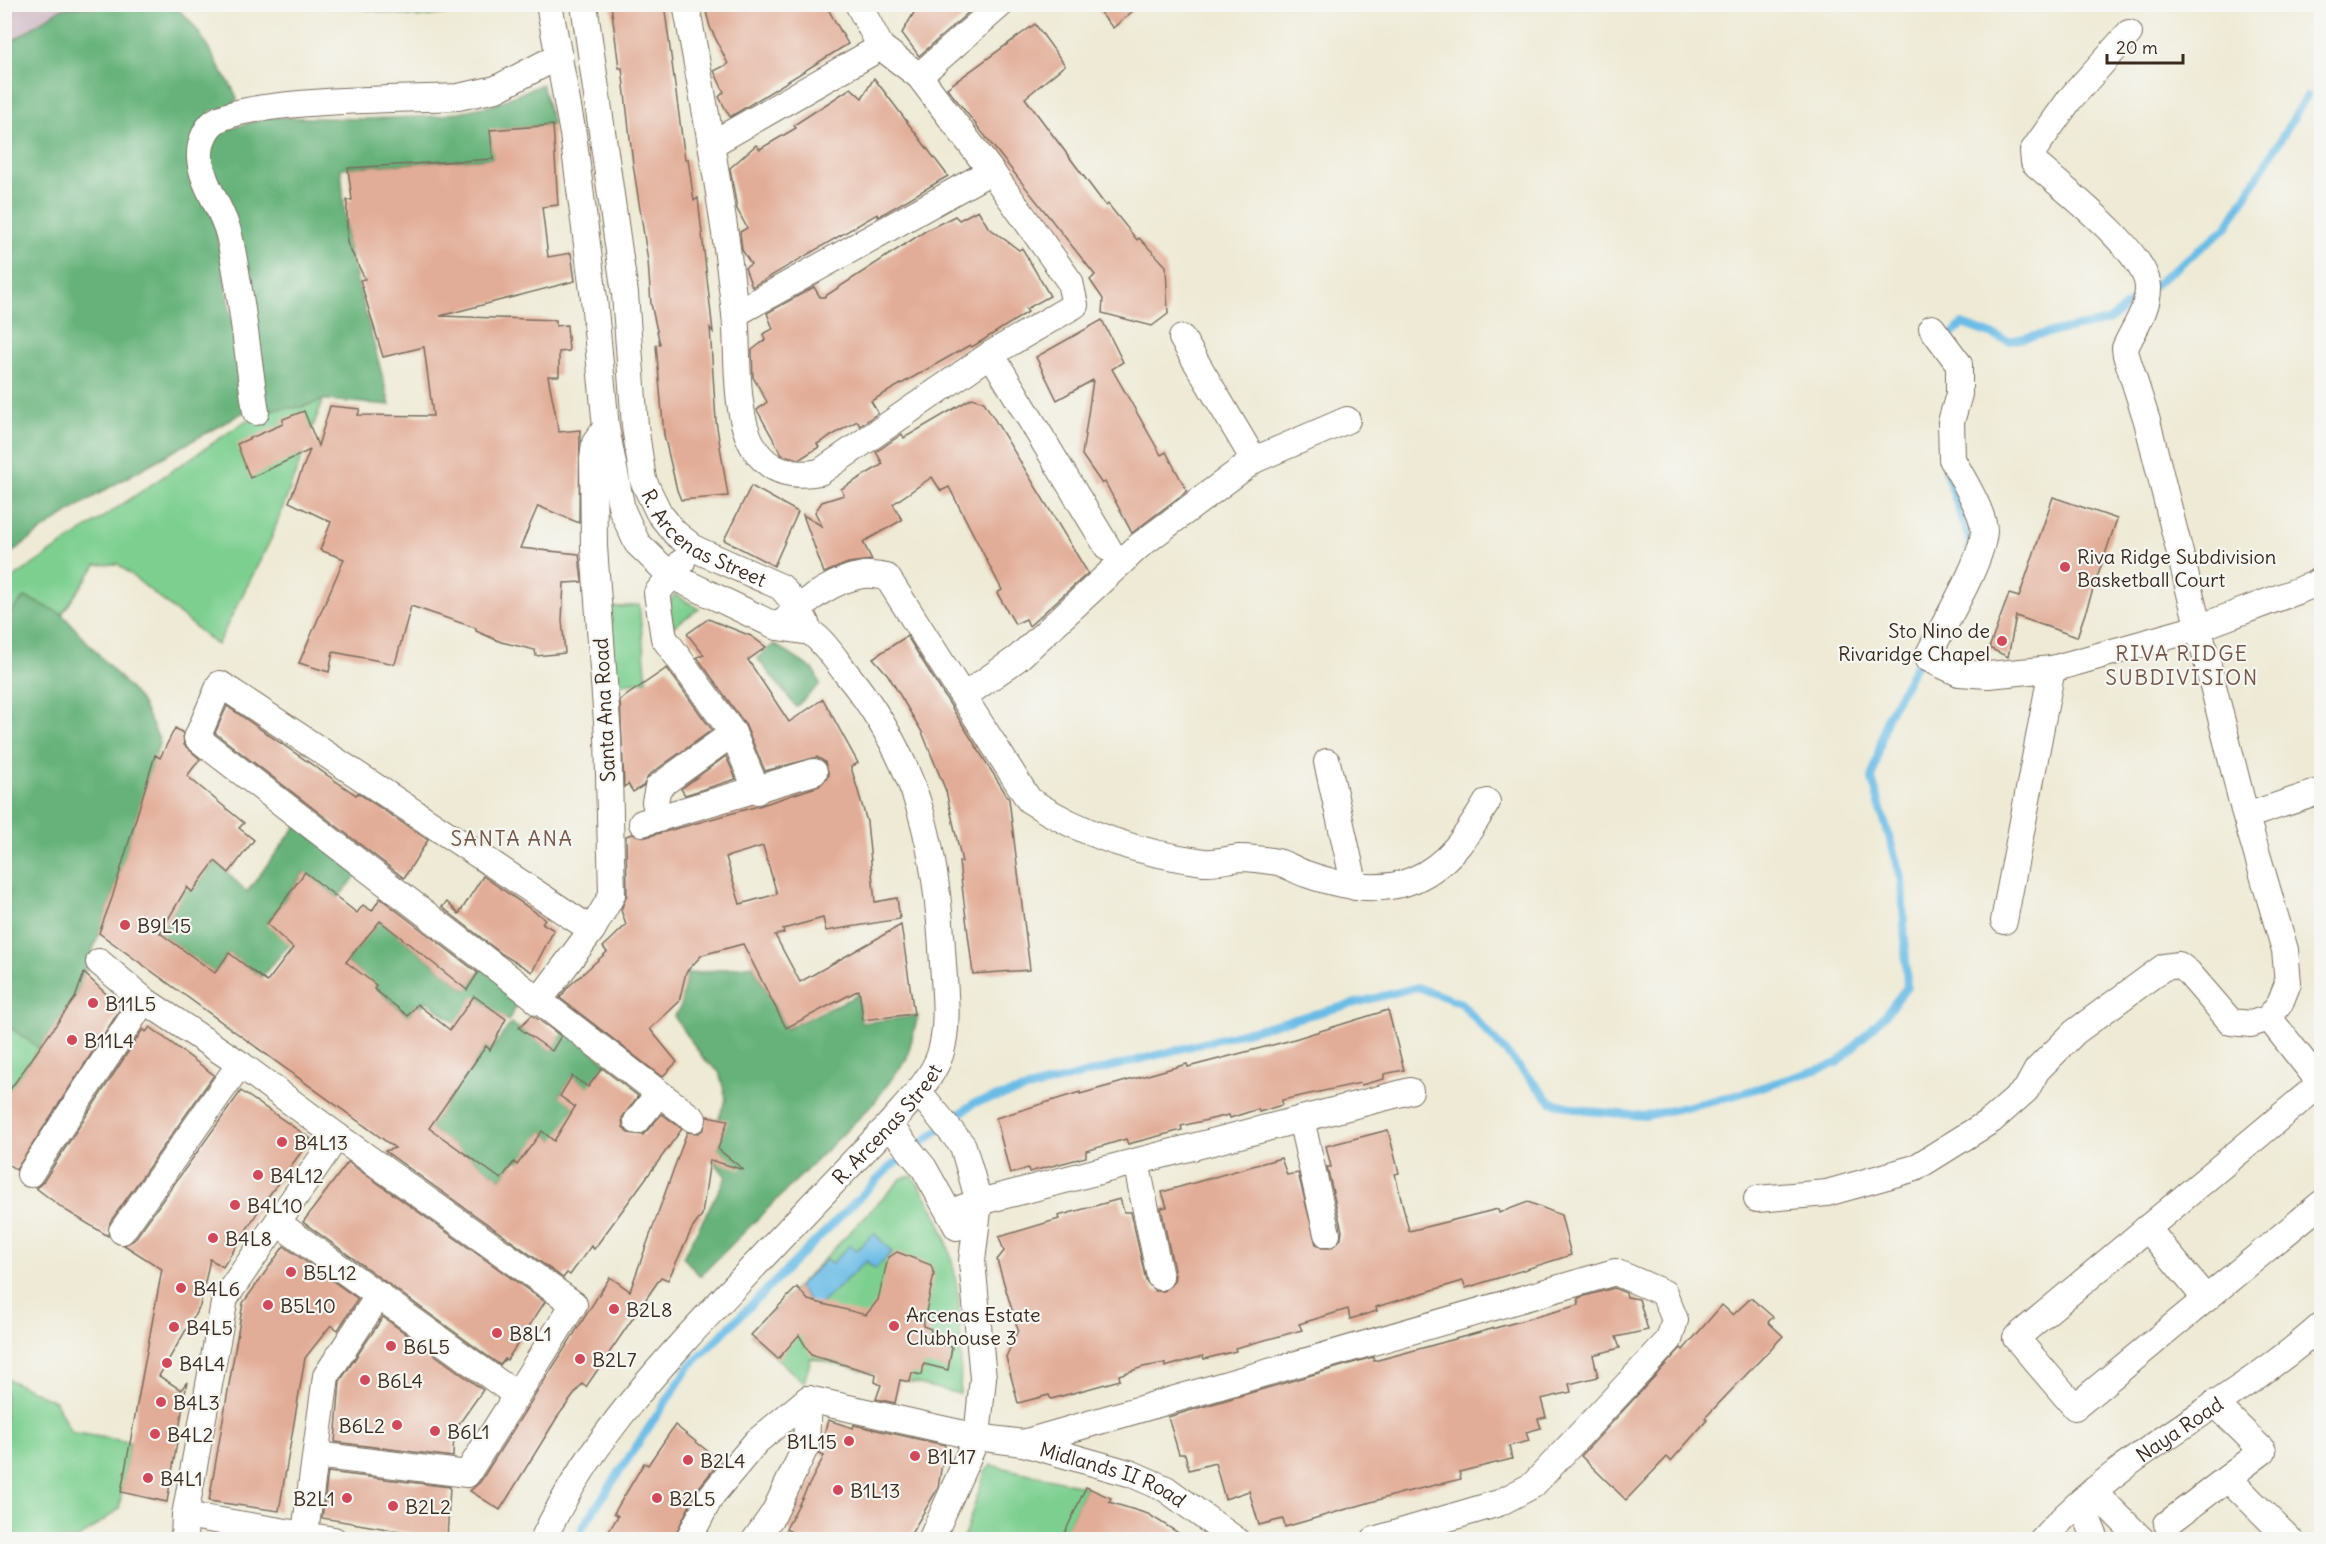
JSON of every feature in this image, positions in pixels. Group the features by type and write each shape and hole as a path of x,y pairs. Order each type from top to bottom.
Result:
{"street":[{"name":"R. Arcenas Street","path":"549,4 573,134 594,299 606,428 622,510 637,543 670,575 778,627 812,633"},
{"name":"R. Arcenas Street","path":"543,1539 556,1512 603,1439 664,1361 923,1096 939,1056 945,1029 940,910 933,854 916,791 893,740 870,701 812,633 798,607 780,587 695,549 675,533 655,505 643,480 635,426 625,294 584,4"},
{"path":"686,4 712,144 735,314 744,423 753,447 767,465 800,476 820,471 858,448 991,354 1075,305 1070,282 991,171 919,76 881,46 858,4"},
{"path":"919,76 1001,4"},
{"path":"1757,1199 1827,1193 1916,1168 1992,1120 2026,1090 2037,1070 2075,1032 2164,967 2179,965 2188,972 2231,1022 2251,1024 2269,1018 2280,1003 2288,983 2285,950 2246,816 2147,421 2128,366 2130,338 2147,303 2148,288 2144,268 2122,243 2038,166 2032,157 2033,151 2070,99 2129,33"},
{"path":"712,144 881,46"},
{"path":"256,412 229,234 203,174 200,156 204,135 213,123 223,117 285,106 479,94 496,89 559,56"},
{"path":"735,314 991,171"},
{"path":"1937,334 1959,364 1959,394 1951,422 1950,448 1952,459 1981,517 1984,531 1976,560 1927,658 1959,673 1988,675 2052,669 2198,628 2313,585 2322,579"},
{"path":"1182,338 1254,460"},
{"path":"991,354 1108,548"},
{"path":"964,696 1018,658 1139,546 1254,460 1347,420"},
{"path":"606,428 635,426"},
{"name":"Santa Ana Road","path":"538,1002 592,930 607,905 612,887 607,718 594,547 593,459 595,443 606,428"},
{"path":"695,549 670,575 657,593 664,638 733,733 757,791"},
{"path":"778,627 798,607 832,587 864,574 887,577 1029,800 1054,817 1103,837 1164,855 1207,862 1243,858 1280,862 1305,874 1355,887 1385,888 1413,880 1439,865 1463,842 1487,802"},
{"path":"2004,921 2052,669"},
{"path":"592,930 220,684 197,738 380,876 538,1002 693,1119"},
{"path":"733,733 658,786 651,821 814,772"},
{"path":"1328,762 1355,887"},
{"path":"2246,816 2322,791"},
{"path":"99,962 144,1000 240,1064 337,1136 574,1304 515,1394 467,1474 316,1455"},
{"path":"30,1174 144,1000"},
{"path":"2269,1018 2321,1084 2016,1338 2075,1407 2322,1203"},
{"path":"122,1231 240,1064"},
{"path":"951,1212 979,1202 1410,1091"},
{"path":"638,1121 659,1093"},
{"path":"923,1096 958,1139 979,1202 972,1261 983,1378 977,1437 931,1539"},
{"path":"1301,1119 1327,1234"},
{"path":"892,1128 921,1163 951,1212 972,1261"},
{"path":"334,1539 184,1527 225,1298 337,1136"},
{"path":"1136,1162 1160,1277"},
{"path":"278,1223 515,1394"},
{"path":"2147,1228 2206,1299"},
{"path":"1023,1443 1616,1272 1664,1293 1675,1320 1669,1340 1533,1485 1499,1503 1374,1539"},
{"path":"304,1537 326,1376 379,1295"},
{"name":"Naya Road","path":"2042,1539 2087,1497 2215,1403 2318,1334"},
{"path":"688,1539 711,1496 756,1442 808,1400"},
{"path":"755,1539 774,1513 806,1446 808,1400"},
{"name":"Midlands II Road","path":"808,1400 977,1437 1023,1443 1132,1474 1166,1489 1236,1539"},
{"path":"2167,1524 2263,1451 2215,1403"},
{"path":"2228,1478 2290,1539"},
{"path":"2087,1497 2096,1539"},
{"path":"2087,1497 2142,1539"}],"shaded area":[{"path":"5,5 99,5 99,7 62,8 5,46"}],"green space":[{"path":"99,4 170,5 178,10 199,32 237,99 231,107 209,111 214,216 247,410 123,479 62,517 5,558 5,46 62,8 99,7"},
{"path":"355,5 515,5 419,17 349,7"},
{"path":"542,84 553,125 491,130 493,158 341,168 347,243 390,405 324,400 301,407 262,410 207,151 219,132 269,117 367,119 439,116 493,105"},
{"path":"323,400 271,539 217,645 118,564 96,565 62,614 25,597 5,618 5,585 16,576 262,410 301,407"},
{"path":"675,594 699,609 671,628 669,603"},
{"path":"25,597 62,614 140,700 160,741 112,898 75,998 39,1048 5,1024 5,618"},
{"path":"639,605 647,681 605,686 598,609"},
{"path":"774,644 814,670 820,684 796,707 757,658"},
{"path":"297,825 358,873 338,898 304,872 267,924 290,944 261,977 229,953 215,973 160,933 179,902 181,882 192,891 215,861 247,892"},
{"path":"380,921 466,990 482,968 521,999 508,1021 481,1001 455,1023 427,1001 421,1007 417,1004 408,1016 348,963 349,958"},
{"path":"753,965 786,1029 858,995 861,1023 918,1016 907,1058 874,1103 700,1276 683,1257 726,1177 714,1161 727,1121 719,1118 726,1098 719,1072 703,1058 674,1016 680,1008 687,974"},
{"path":"511,1023 552,1051 565,1029 606,1063 588,1088 572,1076 560,1095 575,1107 571,1113 569,1152 542,1131 521,1160 514,1162 501,1179 429,1128 486,1046 491,1050"},
{"path":"5,1024 39,1048 5,1098"},
{"path":"912,1176 929,1201 941,1226 956,1280 961,1336 960,1394 811,1358 804,1383 751,1335 902,1178"},
{"path":"5,1378 55,1401 71,1432 130,1442 119,1509 78,1539 5,1540"},
{"path":"991,1465 1086,1487 1062,1539 963,1540 985,1472"}],"water":[{"path":"874,1233 892,1252 875,1269 866,1261 816,1308 797,1287 826,1260 831,1264 850,1245 856,1251"}],"building":[{"path":"611,4 664,4 685,159 688,159 694,201 698,198 713,332 710,328 716,421 728,496 681,500 677,490 664,435 656,345 660,344 651,304 648,261"},
{"path":"704,4 825,4 848,44 730,117 719,97 724,92 714,71 728,64 710,27"},
{"path":"919,4 978,4 919,56 902,33"},
{"path":"1093,4 1141,4 1113,28"},
{"path":"1035,24 1065,65 1025,98 1106,206 1108,204 1137,240 1139,238 1166,266 1168,314 1152,326 1102,313 1103,299 1090,280 1095,275 947,88"},
{"path":"874,78 948,176 878,217 877,214 752,287 745,268 751,264 742,250 740,232 747,228 737,209 730,168 756,145 760,149 796,128 794,125 851,88 862,98"},
{"path":"553,125 558,205 542,207 548,257 571,253 575,281 440,316 556,320 556,326 567,325 569,351 559,352 559,376 548,376 559,432 580,430 579,523 538,506 520,548 579,554 582,582 564,583 562,620 565,653 536,656 535,650 501,642 476,631 476,628 411,606 395,664 333,652 329,672 299,663 344,559 320,550 331,522 289,502 310,450 250,478 237,444 283,424 283,419 304,411 318,446 330,406 360,409 358,415 433,416 424,347 383,357 360,280 365,279 347,243 347,200 352,200 348,168 493,159 490,130"},
{"path":"978,210 988,227 1019,250 1022,248 1050,296 1026,309 1028,312 972,347 970,345 871,401 878,413 860,426 857,421 817,444 819,447 800,459 782,455 757,410 767,402 753,377 752,350 765,340 763,334 773,329 767,313 814,287 820,297 824,297 927,230 955,216 959,220"},
{"path":"1102,320 1123,362 1112,369 1161,455 1166,452 1187,491 1132,533 1105,482 1102,484 1082,455 1093,380 1057,400 1036,357"},
{"path":"972,398 984,402 1088,573 1029,626 1026,619 1015,624 997,593 1002,590 949,487 941,491 932,477 893,504 902,520 863,542 872,560 848,563 824,573 803,515 822,526 815,512 822,502 844,495 841,489 883,464 876,452 902,434 904,438"},
{"path":"751,486 798,512 774,566 724,540"},
{"name":"Riva Ridge Subdivision Basketball Court","path":"2053,497 2117,519 2077,637 2016,616 2008,657 1989,648 2009,594 2019,597"},
{"path":"708,619 751,636 766,647 748,660 789,722 823,699 858,763 851,767 867,822 875,902 897,898 900,919 826,931 823,918 783,929 784,933 775,935 800,982 901,925 914,1014 863,1020 859,990 786,1028 743,944 702,955 686,972 679,1002 650,1029 677,1062 662,1077 560,998 568,987 607,952 603,947 626,925 621,910 627,895 626,836 632,834 646,837 762,805 819,786 829,775 825,762 817,757 765,771 745,724 697,657 704,655 687,634","holes":["763,846 777,894 740,904 726,857"]},
{"path":"907,636 1009,799 1030,970 973,974 959,862 962,862 946,791 922,732 888,675 873,658"},
{"path":"667,668 712,730 649,775 643,786 633,792 628,784 624,787 620,700"},
{"path":"227,706 356,795 358,793 428,840 404,878 215,733"},
{"path":"175,728 183,733 184,745 200,759 187,776 244,823 239,828 254,840 229,873 215,861 192,892 187,887 160,933 215,973 229,953 267,982 293,948 267,924 305,872 357,913 363,905 372,911 380,898 478,973 467,990 380,921 346,962 376,985 374,989 408,1016 417,1004 450,1030 474,996 506,1019 490,1050 486,1046 429,1128 501,1179 514,1162 517,1165 542,1131 554,1141 575,1107 560,1096 572,1076 588,1087 602,1068 638,1096 622,1118 623,1127 628,1133 643,1135 662,1114 682,1129 594,1249 591,1246 570,1275 567,1273 563,1278 385,1151 395,1148 99,933 112,898 155,755 160,758"},
{"path":"726,756 736,779 685,795 681,789"},
{"path":"483,876 545,919 542,923 554,930 532,972 502,954 442,907 447,902 459,914"},
{"path":"84,973 121,1008 16,1170 4,1161 4,1098 75,998"},
{"path":"1388,1010 1404,1070 1384,1074 1384,1079 1282,1100 1282,1105 1259,1112 1258,1109 1230,1118 1229,1115 1181,1126 1182,1130 1128,1144 1126,1139 1086,1151 1086,1157 1029,1172 1028,1168 1010,1174 996,1118 1080,1092 1080,1094 1187,1064 1188,1067 1288,1041"},
{"path":"532,1015 561,1036 552,1051 519,1028"},
{"path":"150,1027 214,1075 110,1222 108,1236 65,1210 36,1188 43,1182 143,1029 146,1032"},
{"path":"241,1091 311,1139 264,1202 223,1267 210,1259 200,1306 159,1376 181,1390 187,1382 167,1502 121,1492 162,1269 124,1245 134,1240"},
{"path":"707,1116 728,1120 718,1149 744,1170 710,1160 702,1215 692,1229 668,1280 661,1277 586,1387 582,1384 558,1416 500,1510 470,1491 480,1482 610,1277 630,1291 687,1132 698,1133 704,1129"},
{"path":"1388,1130 1399,1173 1395,1174 1409,1231 1498,1209 1499,1213 1528,1202 1561,1215 1571,1255 1466,1288 1463,1281 1376,1307 1377,1311 1350,1319 1348,1309 1299,1324 1302,1330 1235,1348 1236,1351 1204,1359 1203,1356 1165,1367 1165,1363 1143,1367 1119,1375 1120,1380 1051,1399 1049,1395 1018,1403 1006,1357 1018,1330 997,1260 1004,1251 999,1237 1059,1219 1058,1216 1120,1199 1124,1212 1131,1212 1146,1281 1155,1291 1164,1291 1174,1282 1175,1275 1161,1208 1167,1207 1162,1192 1281,1158 1287,1175 1298,1173 1316,1244 1322,1248 1331,1248 1341,1239 1342,1231 1327,1167 1331,1167 1326,1146"},
{"path":"348,1162 545,1302 507,1360 505,1359 500,1365 303,1222"},
{"path":"284,1246 358,1299 338,1330 331,1325 305,1358 279,1511 209,1501 243,1303"},
{"name":"Arcenas Estate Clubhouse 3","path":"897,1252 931,1265 934,1274 923,1326 931,1329 929,1340 952,1347 948,1370 924,1364 922,1375 912,1373 910,1382 900,1380 895,1403 876,1399 881,1385 875,1382 876,1374 811,1355 799,1335 778,1359 751,1335 797,1287 808,1300 866,1315 878,1300 888,1258"},
{"path":"1614,1288 1626,1293 1627,1297 1639,1299 1648,1330 1616,1337 1620,1348 1593,1355 1598,1377 1569,1384 1571,1392 1541,1399 1546,1417 1538,1419 1541,1428 1526,1432 1529,1441 1509,1446 1512,1459 1459,1472 1461,1479 1402,1493 1285,1527 1283,1519 1259,1525 1249,1491 1225,1499 1215,1463 1189,1470 1185,1454 1179,1454 1168,1417 1373,1357 1374,1361 1579,1305 1578,1298"},
{"path":"1751,1298 1773,1317 1768,1322 1783,1336 1705,1418 1707,1420 1671,1461 1667,1457 1626,1500 1581,1456 1681,1348 1683,1350 1722,1305 1733,1315"},
{"path":"383,1317 483,1390 454,1431 453,1457 335,1442 340,1381"},
{"path":"828,1420 853,1428 854,1425 945,1445 938,1488 908,1539 792,1539 795,1534 786,1529 824,1456 819,1454"},
{"path":"675,1425 720,1461 698,1489 673,1539 604,1539 618,1516 614,1513 644,1463 648,1465"},
{"path":"328,1472 450,1487 447,1539 322,1518"},
{"path":"1086,1487 1111,1498 1109,1502 1148,1514 1188,1539 1062,1539"}],"waterway":[{"path":"2153,286 2226,228 2307,96"},
{"path":"1946,341 1962,324 2009,341 2108,321 2141,295"},
{"path":"1946,472 1971,544 1969,549"},
{"path":"579,1540 582,1528 689,1367 889,1168 974,1103 1417,987 1461,1003 1551,1102 1587,1111 1645,1116 1733,1096 1838,1063 1885,1015 1907,987 1902,880 1872,779 1887,717 1920,658"}],"place":[{"name":"Riva Ridge Subdivision Basketball Court","path":"2065,567"},
{"name":"Sto Nino de Rivaridge Chapel","path":"2002,641"},
{"name":"B9L15","path":"125,925"},
{"name":"B11L5","path":"93,1003"},
{"name":"B11L4","path":"72,1040"},
{"name":"B4L13","path":"282,1142"},
{"name":"B4L12","path":"258,1175"},
{"name":"B4L10","path":"235,1205"},
{"name":"B4L8","path":"213,1238"},
{"name":"B5L12","path":"291,1272"},
{"name":"B4L6","path":"181,1288"},
{"name":"B5L10","path":"268,1305"},
{"name":"B2L8","path":"614,1309"},
{"name":"Arcenas Estate Clubhouse 3","path":"894,1326"},
{"name":"B4L5","path":"174,1327"},
{"name":"B8L1","path":"497,1333"},
{"name":"B6L5","path":"391,1346"},
{"name":"B2L7","path":"580,1359"},
{"name":"B4L4","path":"167,1363"},
{"name":"B6L4","path":"365,1380"},
{"name":"B4L3","path":"161,1402"},
{"name":"B6L2","path":"397,1425"},
{"name":"B6L1","path":"435,1431"},
{"name":"B4L2","path":"155,1434"},
{"name":"B1L15","path":"849,1441"},
{"name":"B1L17","path":"915,1456"},
{"name":"B2L4","path":"688,1460"},
{"name":"B4L1","path":"148,1478"},
{"name":"B1L13","path":"838,1490"},
{"name":"B2L1","path":"347,1498"},
{"name":"B2L5","path":"657,1498"},
{"name":"B2L2","path":"393,1506"}],"district":[{"name":"RIVA RIDGE SUBDIVISION","path":"2182,665"},
{"name":"SANTA ANA","path":"512,838"}]}
